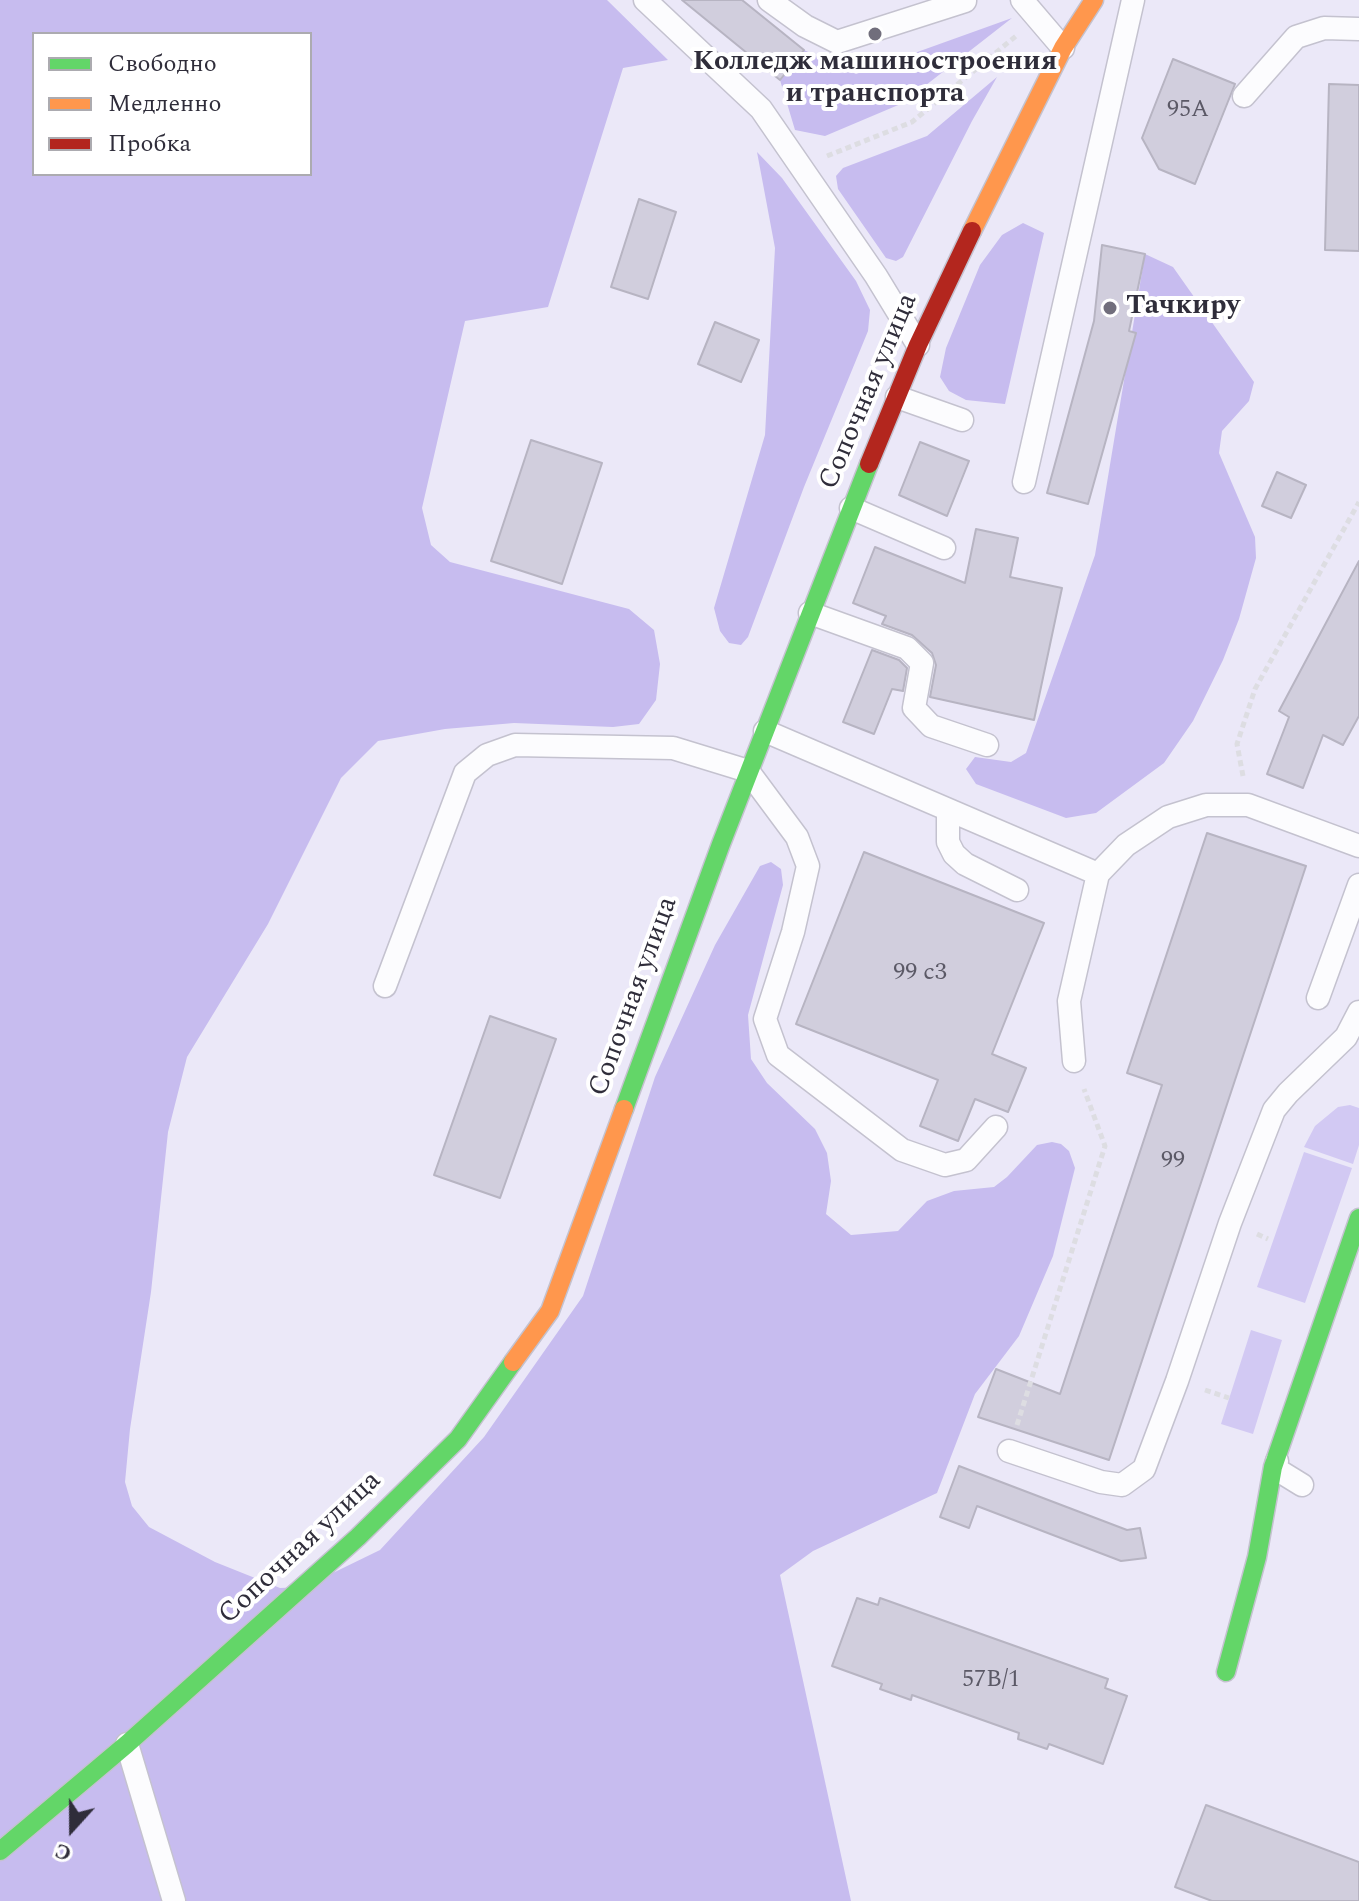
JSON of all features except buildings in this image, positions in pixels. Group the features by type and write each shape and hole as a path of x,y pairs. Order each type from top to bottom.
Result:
{"main road":[{"name":"Сопочная улица","path":"0,1851 127,1744 358,1537 458,1439 550,1311 748,771 918,345 1015,140 1063,48 1094,0"},
{"path":"1226,1672 1257,1557 1273,1467 1359,1218"}],"lane":[{"path":"645,0 761,109 876,276 918,345"},
{"path":"769,0 805,26 837,42 965,1"},
{"path":"1022,0 1063,48"},
{"path":"1024,482 1133,0"},
{"path":"1244,96 1296,37 1324,28 1359,29"},
{"path":"897,397 962,420"},
{"path":"851,508 944,548"},
{"path":"810,613 907,648 922,663 914,708 931,726 987,745"},
{"path":"765,731 1098,874"},
{"path":"385,986 465,773 487,755 515,745 673,748 748,771 797,837 808,866 793,932 765,1019 778,1055 902,1150 945,1165 966,1160 996,1127"},
{"path":"1074,1061 1069,1001 1098,874 1126,845 1168,817 1206,805 1248,805 1359,846"},
{"path":"948,810 948,842 954,854 965,864 1017,890"},
{"path":"1318,998 1354,912 1359,885"},
{"path":"1009,1451 1101,1482 1122,1485 1144,1469 1230,1223 1274,1110 1346,1037 1359,1012"},
{"path":"1278,1450 1276,1469 1302,1485"},
{"path":"127,1744 174,1901"}],"path":[{"path":"800,166 912,122 1038,18"},
{"path":"1237,744 1255,689 1359,502"},
{"path":"1009,1451 1105,1146 1074,1061"}],"shaded area":[{"path":"0,0 607,0 668,60 623,68 548,307 465,321 422,508 431,545 450,562 629,609 654,630 660,664 656,700 639,724 613,727 514,723 445,729 378,741 341,778 268,924 187,1057 168,1132 151,1292 125,1482 132,1506 149,1527 215,1562 280,1588 304,1587 380,1550 484,1437 583,1296 655,1077 715,945 760,866 771,862 781,869 783,885 748,1015 751,1059 767,1083 815,1129 827,1153 831,1181 826,1214 851,1235 898,1231 927,1201 954,1191 994,1187 1037,1145 1061,1144 1069,1151 1075,1168 1053,1256 1019,1336 975,1394 937,1493 813,1551 780,1575 851,1901 0,1901"},
{"path":"1012,18 903,103 825,136 795,130 780,80 804,50 856,74"},
{"path":"997,77 903,257 896,261 886,258 838,189 836,176 843,168 927,136"},
{"path":"757,152 782,178 856,281 870,310 868,331 804,487 748,637 741,645 729,643 720,631 714,608 765,435 775,248"},
{"path":"1023,223 1044,233 1005,404 966,400 949,391 940,377 946,348 980,265 1002,235"},
{"path":"1145,254 1173,267 1254,382 1249,401 1222,431 1219,453 1255,537 1256,558 1239,619 1223,660 1193,721 1164,763 1096,813 1066,818 976,784 966,769 975,757 1011,762 1026,753 1095,555"},
{"path":"1350,1105 1359,1108 1359,1145 1353,1164 1304,1147 1315,1126 1338,1107"},
{"path":"1304,1152 1352,1168 1305,1303 1257,1287"},
{"path":"1251,1330 1282,1340 1253,1434 1221,1424"}],"traffic: fast":[{"path":"624,1109 721,844 869,464"},
{"path":"1226,1672 1257,1557 1273,1467 1359,1218"},
{"path":"0,1851 127,1744 358,1537 458,1439 513,1362"}],"traffic: slow":[{"path":"972,231 1063,48 1094,0"},
{"path":"513,1362 550,1311 624,1109"}],"traffic: jam":[{"path":"869,464 918,345 972,231"}],"place":[{"name":"Колледж машиностроения и транспорта","path":"875,34"},
{"name":"Тачкиру","path":"1110,308"}]}
